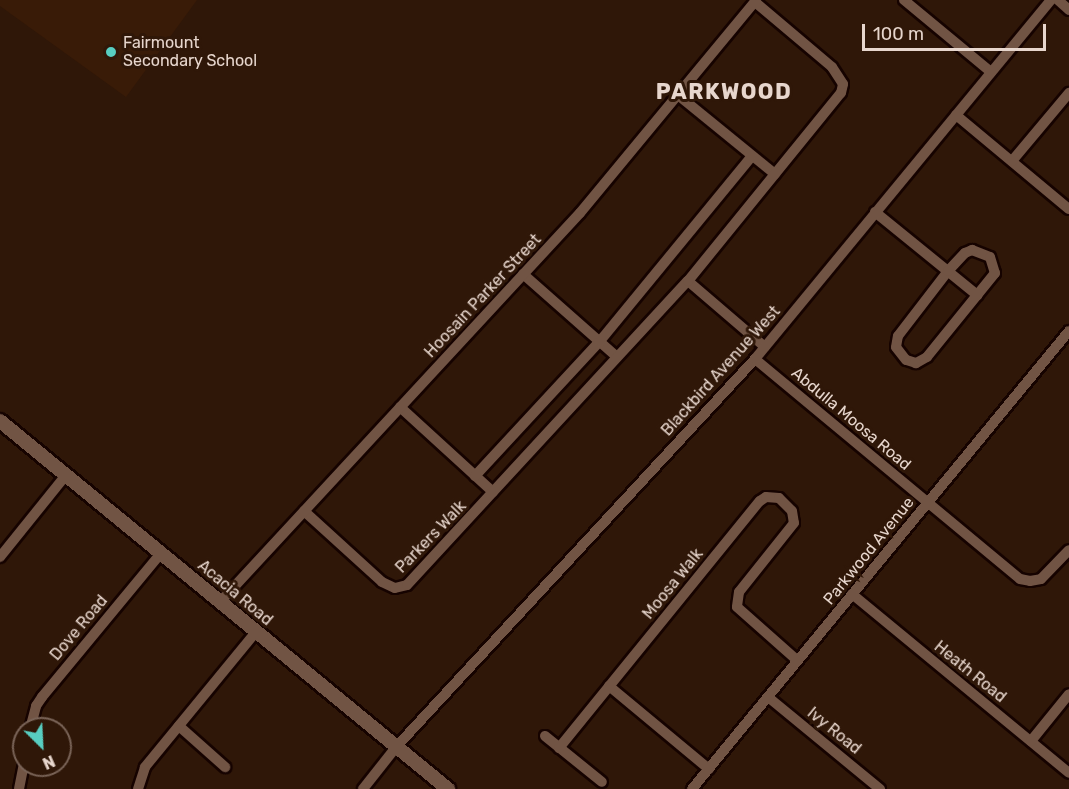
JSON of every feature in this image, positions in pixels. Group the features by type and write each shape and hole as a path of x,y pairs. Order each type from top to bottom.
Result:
{"street":[{"path":"904,0 991,72"},
{"name":"Blackbird Avenue West","path":"363,789 397,746 755,359 1051,0"},
{"path":"1058,0 1069,10"},
{"name":"Hoosain Parker Street","path":"220,602 580,213 755,1"},
{"name":"Parkers Walk","path":"304,511 382,582 389,587 400,588 415,578 688,281 842,93 843,84 832,67 755,1"},
{"path":"1012,161 1069,93"},
{"path":"678,95 775,174"},
{"path":"956,115 1069,209"},
{"path":"475,476 600,340 752,156"},
{"path":"875,212 977,295"},
{"path":"978,250 990,257 995,273 927,357 916,363 906,360 896,348 896,341 948,271 968,251 978,250"},
{"path":"523,274 617,357"},
{"path":"688,281 765,347"},
{"name":"Parkwood Avenue","path":"692,789 1069,331"},
{"name":"Abdulla Moosa Road","path":"755,359 1020,579 1030,581 1041,579 1069,550"},
{"path":"400,407 493,492"},
{"name":"Acacia Road","path":"0,422 448,789"},
{"path":"0,556 66,475"},
{"name":"Moosa Walk","path":"559,747 760,501 770,496 779,498 792,511 794,522 739,592 737,607 798,661"},
{"name":"Dove Road","path":"33,717 36,706 42,697 161,553"},
{"name":"Heath Road","path":"852,594 1069,773"},
{"path":"138,789 145,767 256,632"},
{"path":"609,686 709,769"},
{"path":"1031,741 1069,694"},
{"name":"Ivy Road","path":"768,697 880,789"},
{"path":"179,726 225,767"},
{"path":"545,736 602,782"}],"shaded area":[{"name":"Fairmount Secondary School","path":"0,0 197,0 126,97 0,6"}],"place":[{"name":"Fairmount Secondary School","path":"111,52"}],"district":[{"name":"PARKWOOD","path":"724,92"}]}
